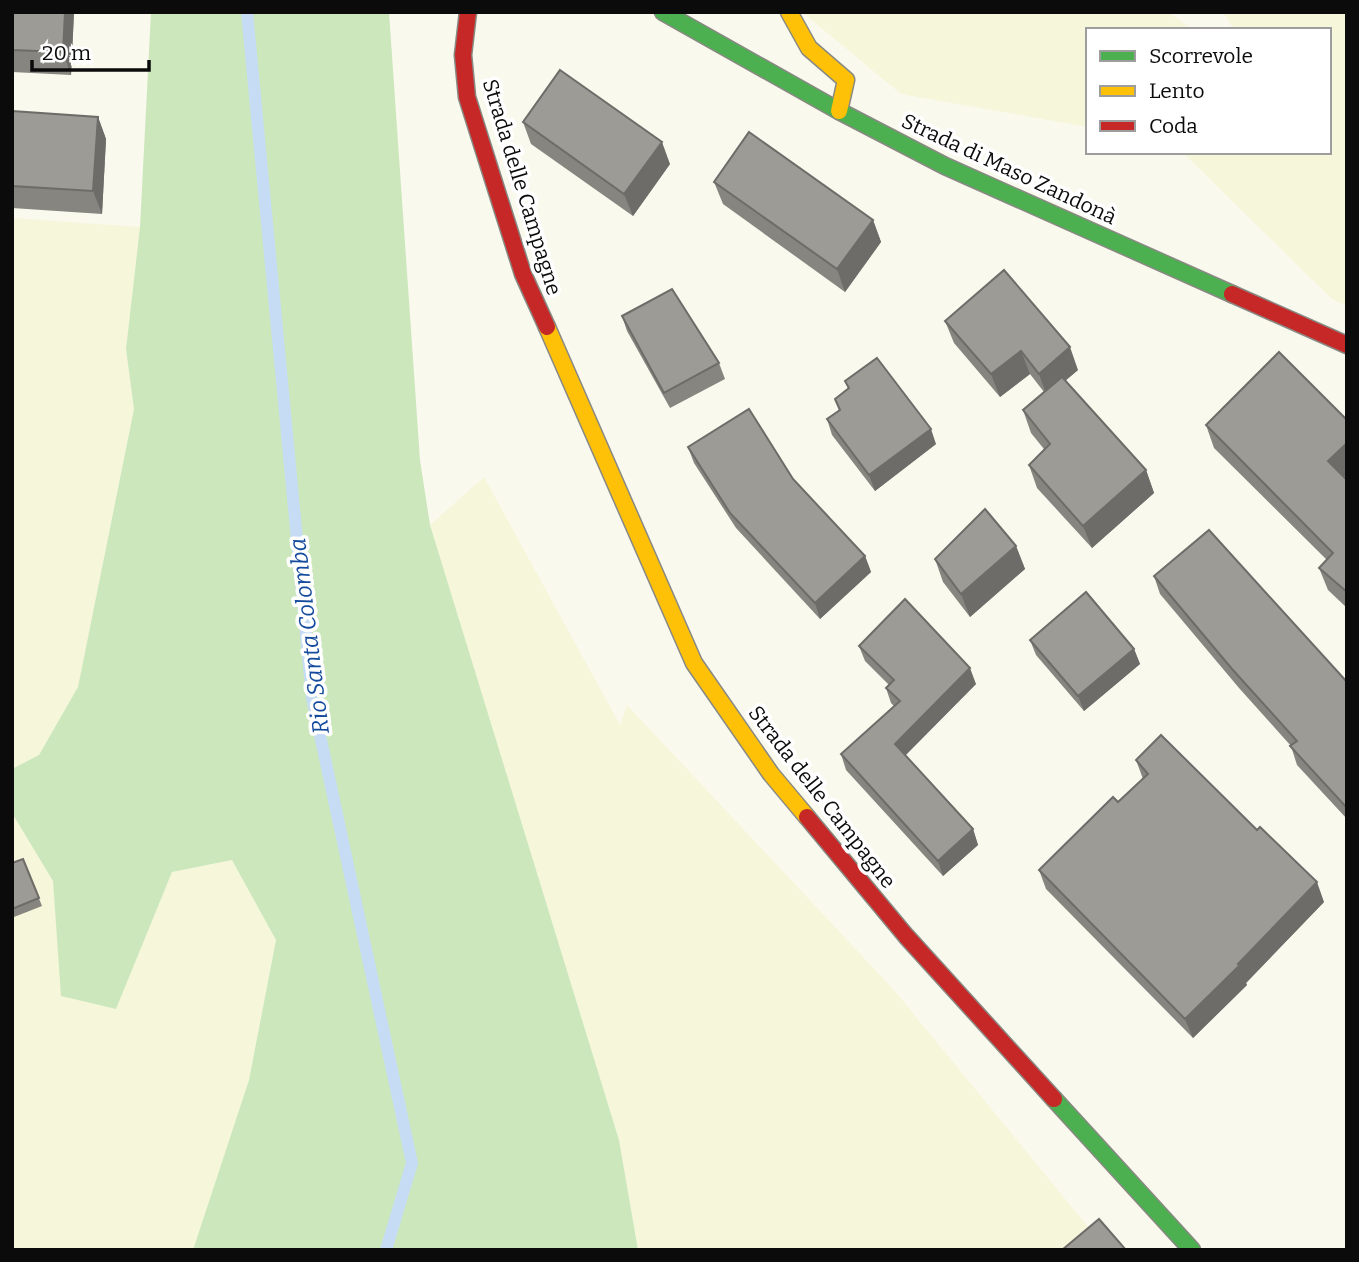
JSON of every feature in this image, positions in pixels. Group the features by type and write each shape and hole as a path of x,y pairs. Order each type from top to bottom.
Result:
{"street":[{"name":"Strada delle Campagne","path":"468,12 463,55 467,97 523,274 694,663 771,774 906,936 1192,1250"},
{"name":"Strada di Maso Zandonà","path":"663,12 839,111 944,166 1347,345"},
{"path":"789,12 809,48 846,80 839,111"}],"green space":[{"path":"151,12 389,12 420,460 430,525 619,1140 638,1250 193,1250 249,1080 276,940 232,860 172,872 116,1009 61,996 53,881 12,813 12,769 39,755 78,687 134,409 126,349 140,227"},
{"path":"802,12 1168,12 1190,28 1086,28 1086,127 901,94"},
{"path":"1223,12 1347,12 1347,306 1332,299 1184,154 1331,154 1331,28 1233,28"},
{"path":"12,218 140,227 126,349 134,409 78,687 39,755 12,769"},
{"path":"484,477 620,725 627,705 894,990 1089,1228 1060,1250 638,1250 619,1140 430,525"},
{"path":"12,813 53,881 62,996 116,1009 172,872 232,860 276,940 249,1080 193,1250 12,1250"}],"building":[{"path":"12,12 65,12 63,52 12,50"},
{"path":"560,70 662,142 624,194 523,122"},
{"path":"12,111 98,117 93,191 12,186"},
{"path":"749,132 873,220 837,269 714,182"},
{"path":"1004,270 1070,347 1039,374 1021,351 991,374 945,321"},
{"path":"672,289 719,363 664,393 622,316"},
{"path":"1279,352 1347,420 1347,443 1328,461 1347,480 1347,592 1319,568 1333,553 1206,425"},
{"path":"877,358 931,429 869,475 827,419 840,410 835,399 849,388 845,381"},
{"path":"1062,377 1146,470 1083,526 1029,465 1050,444 1023,410"},
{"path":"749,409 793,479 865,556 815,603 730,513 688,447"},
{"path":"985,509 1016,546 961,594 935,559"},
{"path":"1209,530 1347,682 1347,808 1290,746 1297,741 1154,576"},
{"path":"1086,592 1134,649 1078,696 1030,640"},
{"path":"905,599 970,668 895,744 973,829 938,861 841,754 900,701 886,688 894,680 859,646"},
{"path":"1161,735 1257,830 1260,827 1317,882 1238,964 1240,965 1185,1019 1039,870 1113,797 1118,802 1148,774 1136,760"},
{"path":"23,859 39,898 12,909 12,863"},
{"path":"1099,1219 1126,1250 1062,1250"}],"waterway":[{"name":"Rio Santa Colomba","path":"247,12 312,698 412,1163 386,1250"}],"traffic: fast":[{"path":"663,12 839,111 945,166 1232,294"},
{"path":"1054,1099 1192,1250"}],"traffic: slow":[{"path":"789,12 809,48 846,80 839,111"},
{"path":"547,327 694,663 771,774 807,817"}],"traffic: jam":[{"path":"468,12 463,55 467,97 523,274 547,327"},
{"path":"1232,294 1347,345"},
{"path":"807,817 906,936 1054,1099"}]}
